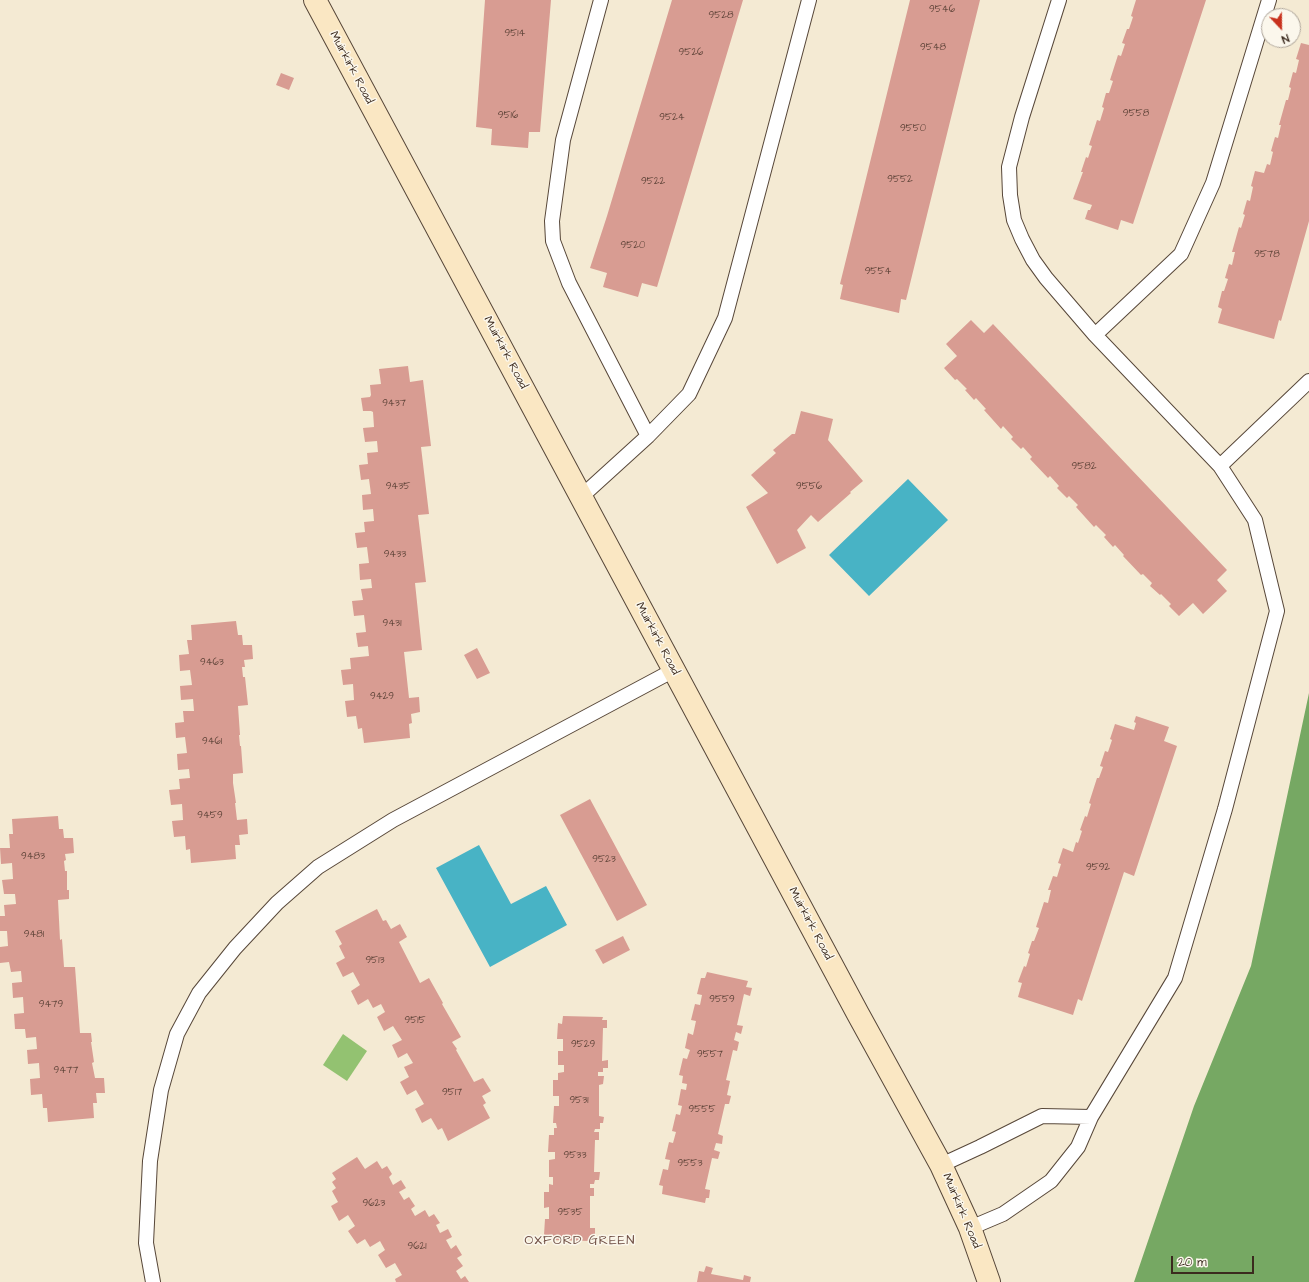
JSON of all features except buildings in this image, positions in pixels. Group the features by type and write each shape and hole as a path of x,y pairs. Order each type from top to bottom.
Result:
{"main road":[{"name":"Muirkirk Road","path":"315,0 582,496 858,1014 942,1165 970,1228 989,1282"}],"lane":[{"path":"601,0 563,140 552,221 553,241 569,283 648,436"},
{"path":"582,496 648,436 689,394 726,318 809,0"},
{"path":"970,1228 1003,1214 1051,1181 1078,1148 1091,1117 1174,978 1225,809 1276,611 1255,520 1220,466 1095,335 1046,278 1033,260 1014,220 1010,194 1009,167 1022,117 1059,0"},
{"path":"1095,335 1181,254 1213,183 1269,0"},
{"path":"1220,466 1309,382"},
{"path":"153,1282 146,1235 150,1161 161,1090 177,1034 199,993 235,948 277,903 318,867 393,820 674,670"},
{"path":"942,1165 1042,1116 1091,1117"}],"green space":[{"path":"1309,693 1309,1282 1134,1282 1194,1106 1251,966"},
{"path":"343,1034 367,1051 347,1081 323,1065"}],"water":[{"path":"908,479 948,520 869,596 829,555"},
{"path":"479,845 511,904 546,886 567,925 490,967 436,868"}],"district":[{"name":"OXFORD GREEN","path":"580,1241"}]}
